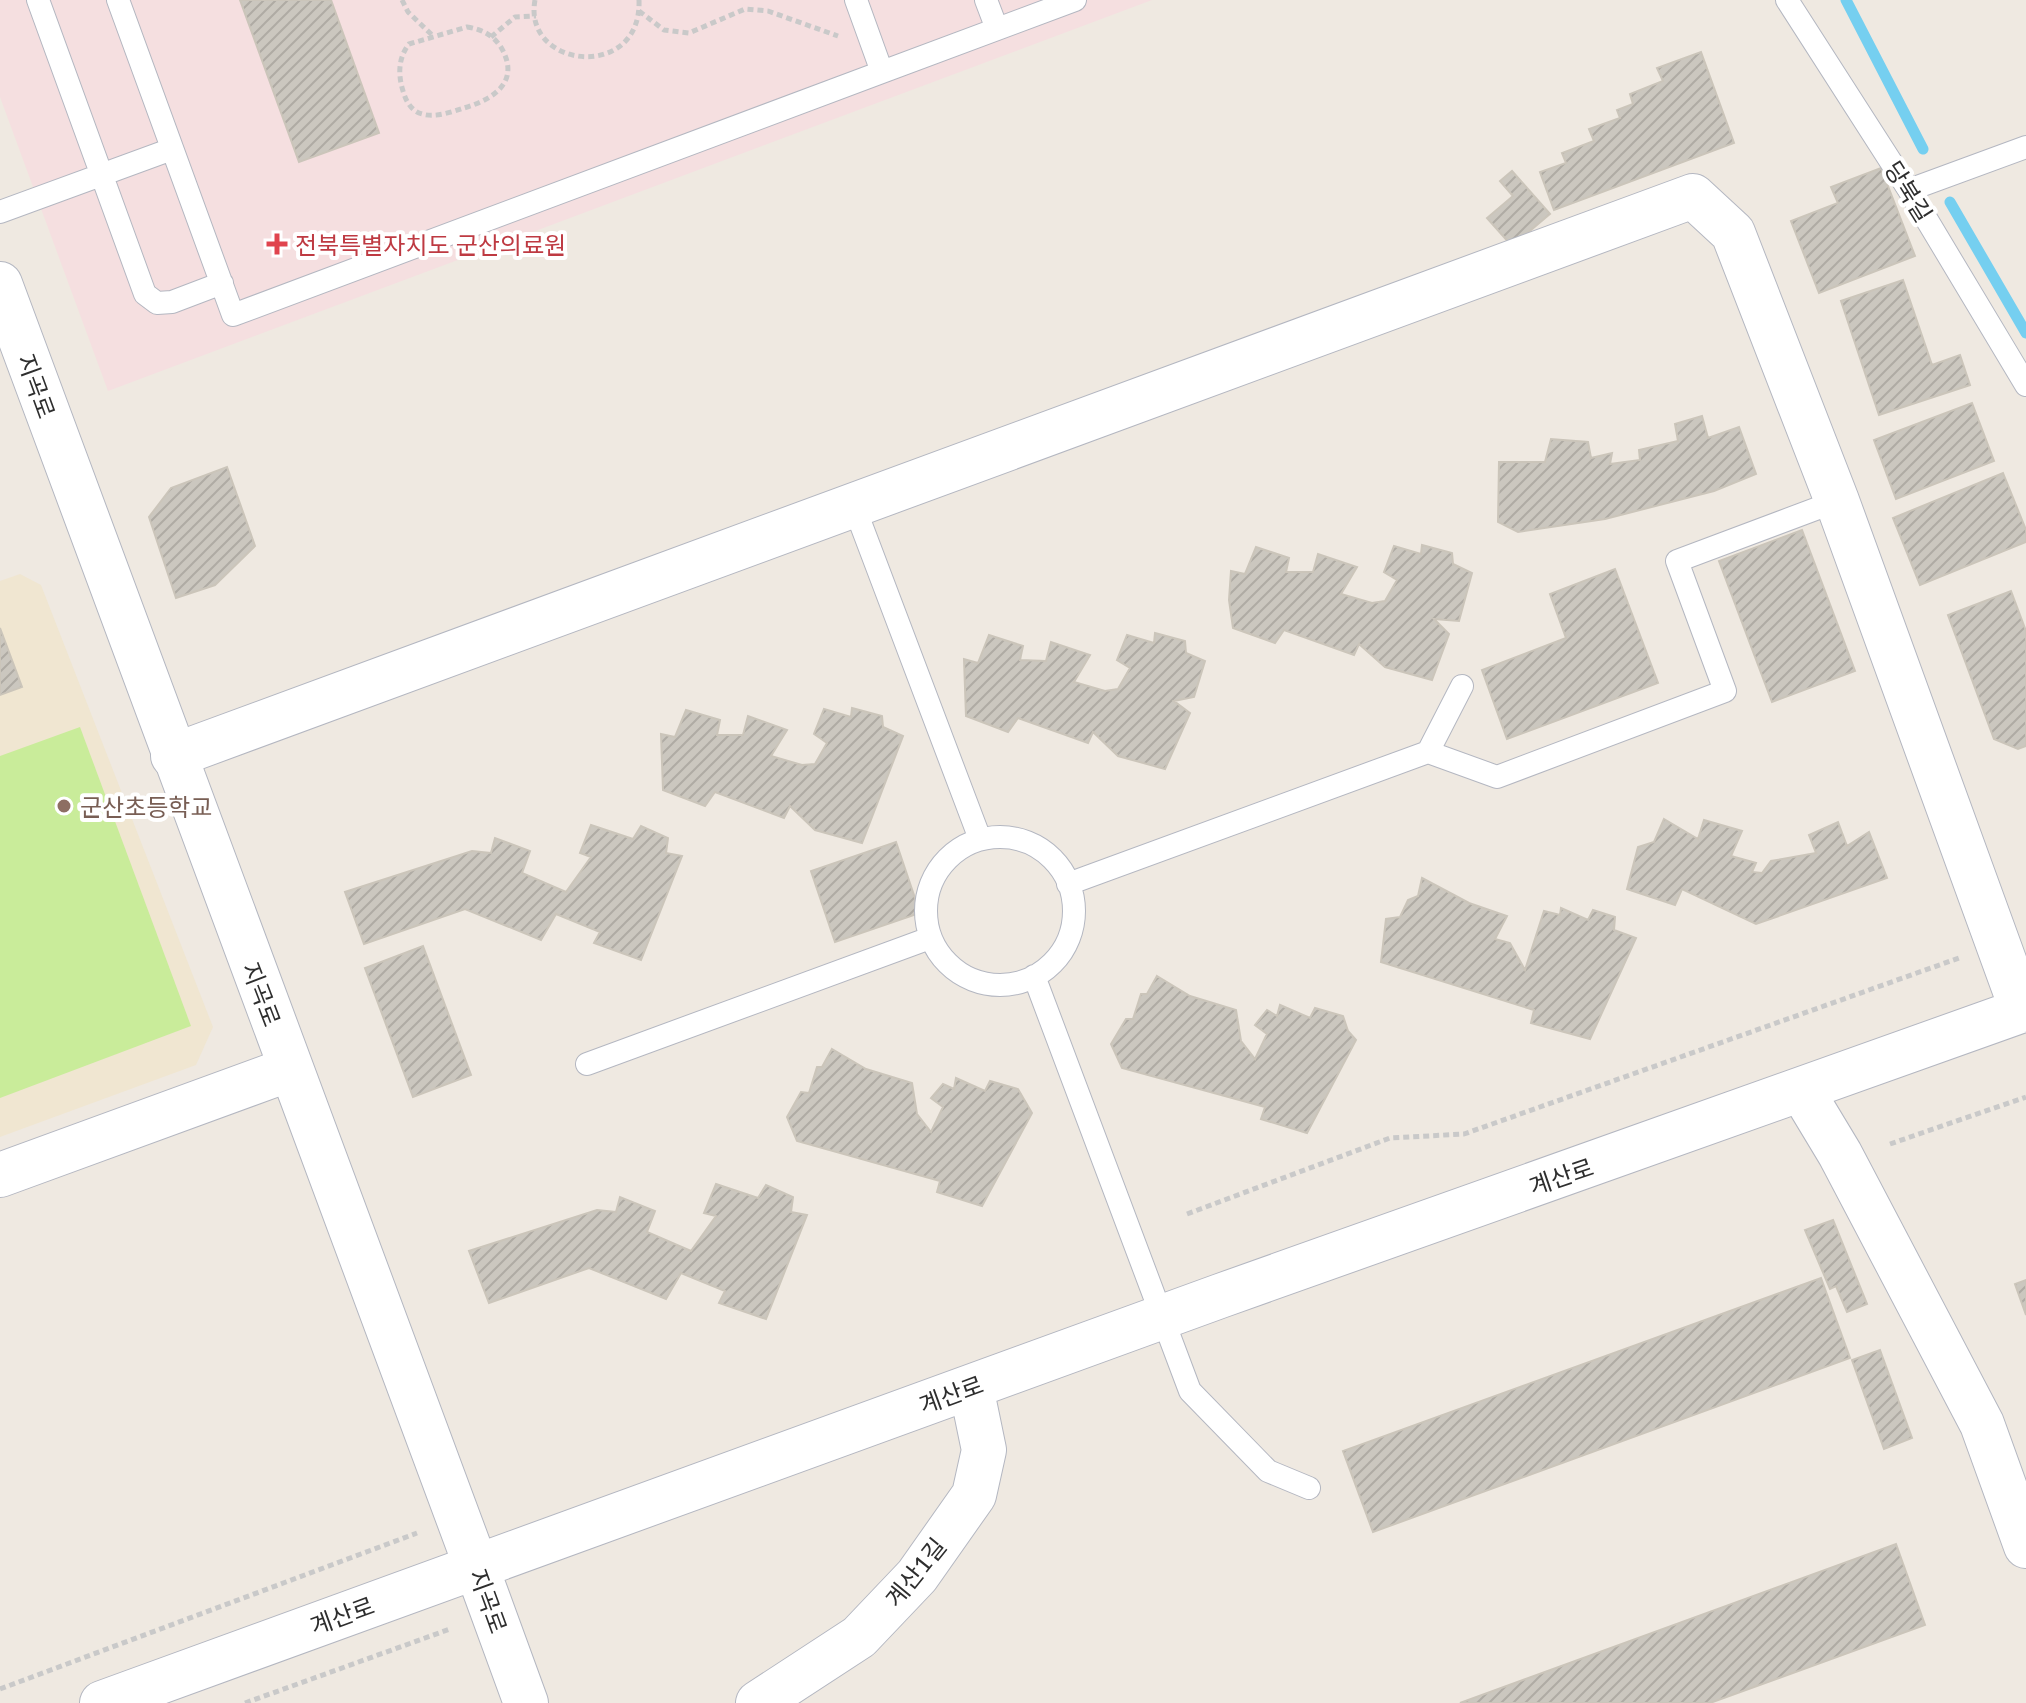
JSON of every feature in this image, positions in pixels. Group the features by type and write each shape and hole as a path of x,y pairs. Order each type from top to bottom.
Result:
{"street":[{"path":"173,756 1693,196 1733,233 1837,501 2024,1009"},
{"name":"지곡로","path":"0,284 526,1703"},
{"name":"계산로","path":"102,1703 2024,1009"},
{"path":"0,1175 290,1069"},
{"path":"1802,1091 1840,1154 1982,1424 2011,1458 2026,1546"},
{"name":"계산1길","path":"758,1703 859,1637 917,1576 974,1495 984,1450 971,1387"}],"lane":[{"path":"38,0 145,294 157,303 172,302 222,283"},
{"path":"118,0 233,315 1075,0"},
{"path":"856,0 882,72"},
{"path":"986,0 997,29"},
{"name":"당북길","path":"1787,0 1909,190 2026,385"},
{"path":"1909,190 2026,147"},
{"path":"0,212 172,149"},
{"path":"1068,884 1428,752 1497,777 1725,691 1677,561 1837,501"},
{"path":"854,506 980,839"},
{"path":"1428,752 1462,686"},
{"path":"1004,836 1027,842 1048,854 1068,884 1073,919 1067,942 1053,962 1034,976 1010,984 985,983 962,975 943,959 930,938 925,913 928,889 940,867 957,850 980,839 1004,836"},
{"path":"587,1064 930,938"},
{"path":"1034,976 1190,1391 1268,1471 1309,1488"}],"path":[{"path":"402,0 408,12 434,37"},
{"path":"535,0 536,16 546,39 559,51 577,57 595,58 625,42 635,28 639,0"},
{"path":"639,11 664,30 689,33 745,9 768,11 816,26 853,43 870,38"},
{"path":"491,37 515,17 536,16"},
{"path":"467,27 481,29 491,37 509,63 509,75 499,92 484,102 443,115 420,114 407,103 399,77 403,52 409,44 434,37 467,27"},
{"path":"1187,1214 1390,1138 1464,1134 1955,957 1968,960"},
{"path":"1890,1144 2026,1097"},
{"path":"0,1689 417,1533"},
{"path":"245,1703 450,1629"}],"shaded area":[{"name":"전북특별자치도 군산의료원","path":"0,0 1152,0 108,391 0,97"},
{"name":"군산초등학교","path":"20,574 41,585 213,1027 196,1065 0,1137 0,581"}],"green space":[{"name":"군산초등학교","path":"80,727 191,1026 0,1098 0,756"}],"building":[{"path":"240,0 331,0 379,133 299,162"},
{"path":"1701,52 1734,143 1554,210 1540,172 1566,163 1562,153 1594,141 1589,129 1620,118 1617,110 1633,104 1630,94 1663,81 1657,68"},
{"path":"1881,168 1915,256 1819,293 1791,221 1838,203 1831,187"},
{"path":"1512,171 1550,214 1512,246 1487,218 1513,196 1500,181"},
{"path":"1903,280 1932,365 1960,355 1970,385 1879,415 1841,301"},
{"path":"1972,403 1994,461 1896,499 1874,440"},
{"path":"1702,416 1708,438 1739,427 1756,474 1714,491 1605,519 1518,532 1498,522 1499,462 1545,462 1551,439 1588,442 1591,458 1612,453 1610,464 1640,460 1639,450 1678,441 1675,424"},
{"path":"227,467 255,546 215,585 176,598 149,517 171,488"},
{"path":"2003,473 2026,530 2026,542 1920,585 1893,518"},
{"path":"1802,530 1855,671 1772,702 1719,561"},
{"path":"1422,545 1452,553 1453,564 1472,573 1459,621 1434,619 1449,634 1432,680 1385,667 1359,644 1354,655 1284,630 1275,643 1233,628 1229,600 1231,571 1245,574 1256,547 1289,558 1286,572 1313,572 1318,554 1357,567 1341,594 1372,603 1385,601 1397,580 1384,572 1394,546 1421,554"},
{"path":"1615,569 1658,683 1507,739 1482,670 1566,638 1550,594"},
{"path":"2011,591 2026,631 2026,746 2018,749 1994,739 1948,615"},
{"path":"0,628 22,687 0,695"},
{"path":"1155,633 1185,641 1186,653 1205,661 1194,697 1174,701 1190,713 1165,769 1118,756 1093,732 1088,743 1018,718 1008,732 966,716 964,659 978,663 989,635 1023,646 1020,660 1046,661 1051,642 1090,655 1074,682 1105,691 1118,689 1130,668 1117,660 1127,635 1154,643"},
{"path":"852,708 882,716 883,727 903,736 862,843 815,830 790,806 784,818 715,792 705,806 663,790 661,734 675,737 686,710 720,720 717,735 743,735 748,716 787,730 771,756 802,765 815,764 827,743 814,734 824,709 851,717"},
{"path":"1664,819 1698,839 1704,820 1742,831 1731,856 1756,863 1752,872 1762,873 1771,861 1816,853 1809,835 1838,822 1847,846 1869,832 1887,878 1756,924 1682,889 1675,905 1627,889 1638,847 1654,842"},
{"path":"591,825 633,839 641,826 668,838 666,853 682,856 641,960 594,943 600,932 556,914 541,940 465,909 364,944 345,892 472,851 491,853 495,838 530,851 522,873 566,892 591,857 580,853"},
{"path":"896,842 920,913 835,942 811,871"},
{"path":"1422,878 1469,903 1507,916 1495,939 1510,943 1525,970 1544,911 1560,915 1561,908 1588,920 1593,910 1615,917 1614,930 1636,938 1590,1039 1531,1023 1534,1010 1381,962 1386,919 1400,917 1408,900 1418,896"},
{"path":"423,946 471,1075 413,1097 365,968"},
{"path":"1157,976 1190,996 1236,1010 1241,1041 1255,1059 1267,1034 1255,1025 1267,1010 1277,1016 1280,1005 1310,1018 1315,1008 1343,1016 1348,1031 1356,1040 1307,1133 1261,1119 1265,1107 1122,1068 1111,1044 1126,1019 1133,1019 1141,994 1147,994"},
{"path":"832,1049 866,1069 912,1083 917,1114 931,1132 943,1107 931,1098 943,1084 954,1089 956,1078 985,1091 990,1081 1018,1089 1032,1113 982,1206 937,1192 940,1181 797,1141 787,1117 801,1092 809,1093 817,1067 822,1067"},
{"path":"716,1184 758,1198 766,1185 793,1197 791,1212 807,1215 766,1319 719,1303 725,1291 681,1273 666,1299 589,1268 489,1303 469,1251 597,1210 616,1212 620,1197 655,1211 647,1232 691,1251 716,1216 704,1213"},
{"path":"1833,1220 1867,1304 1847,1312 1836,1286 1830,1289 1805,1230"},
{"path":"1821,1278 1850,1358 1373,1532 1343,1451"},
{"path":"2026,1280 2026,1315 2015,1284"},
{"path":"1880,1350 1912,1438 1884,1449 1852,1360"},
{"path":"1896,1544 1925,1625 1710,1703 1460,1703"}],"waterway":[{"path":"1846,0 1923,149"},
{"path":"1950,202 2026,333"}],"place":[{"name":"전북특별자치도 군산의료원","path":"277,244"},
{"name":"군산초등학교","path":"64,806"}]}
